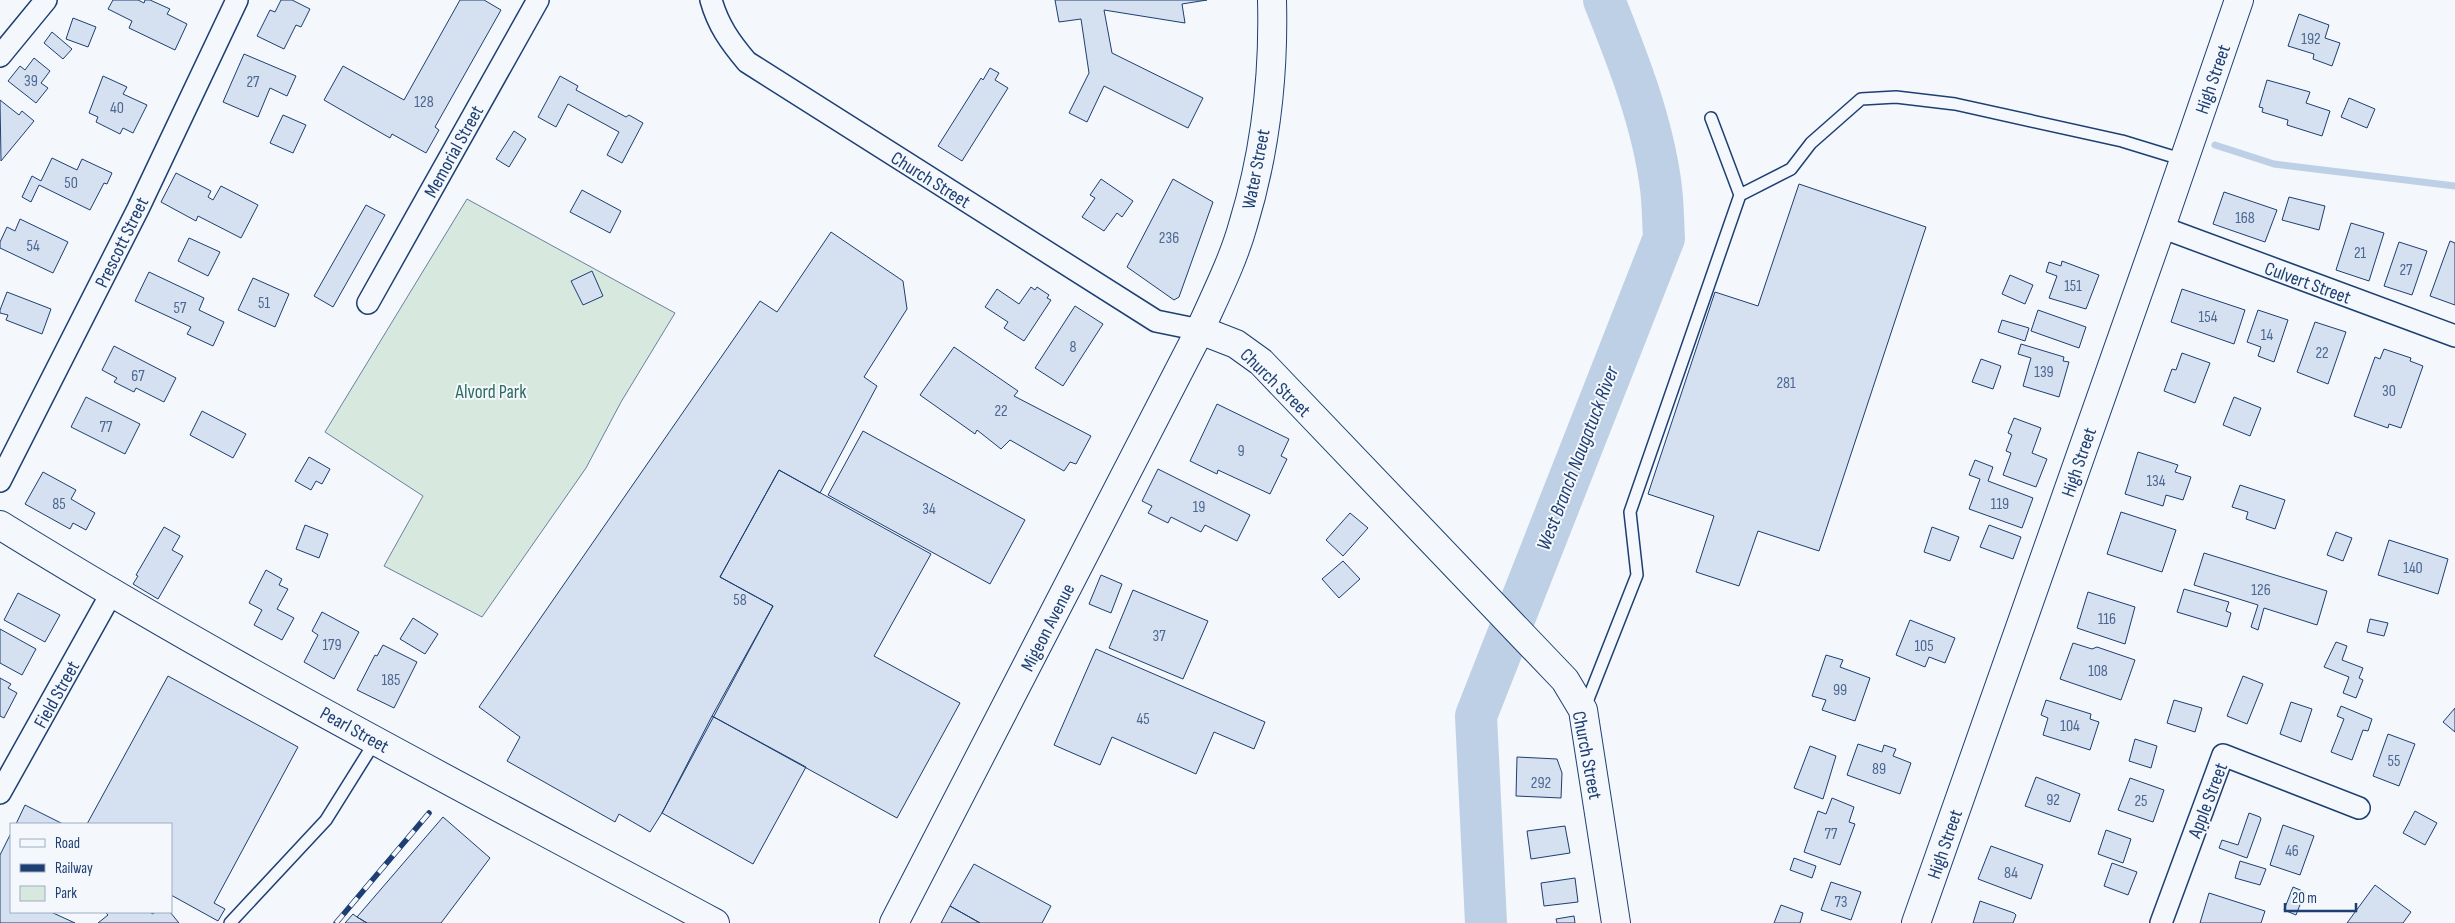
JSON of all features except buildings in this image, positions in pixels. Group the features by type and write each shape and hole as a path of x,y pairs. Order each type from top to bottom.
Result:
{"street":[{"path":"0,56 46,0"},
{"name":"Prescott Street","path":"0,481 138,209 237,0"},
{"name":"Memorial Street","path":"368,303 538,0"},
{"name":"Church Street","path":"711,0 716,20 729,41 747,62 1156,321 1200,330 1236,344 1260,362 1565,680 1583,710 1616,923"},
{"name":"Water Street","path":"1200,330 1243,226 1259,161 1272,49 1272,0"},
{"name":"High Street","path":"1916,923 2239,0"},
{"name":"Culvert Street","path":"2161,227 2455,336"},
{"name":"Migeon Avenue","path":"894,923 1200,330"},
{"name":"Pearl Street","path":"0,525 111,594 715,923"},
{"name":"Field Street","path":"0,793 111,594"},
{"name":"Apple Street","path":"2161,923 2223,755 2359,808"}],"lane":[{"path":"1740,195 1791,169 1811,143 1861,99 1896,97 1955,104 2122,141 2184,160"},
{"path":"1583,710 1637,575 1630,512 1740,195 1711,118"},
{"path":"230,923 326,820 376,740"}],"green space":[{"name":"Alvord Park","path":"467,199 675,313 621,402 586,468 482,617 384,566 423,496 325,432"}],"waterway":[{"name":"West Branch Naugatuck River","path":"1486,923 1476,716 1664,238 1661,188 1646,116 1639,92 1604,0"},
{"path":"2215,145 2274,164 2455,186"}],"railway":[{"path":"336,923 429,813"}]}
